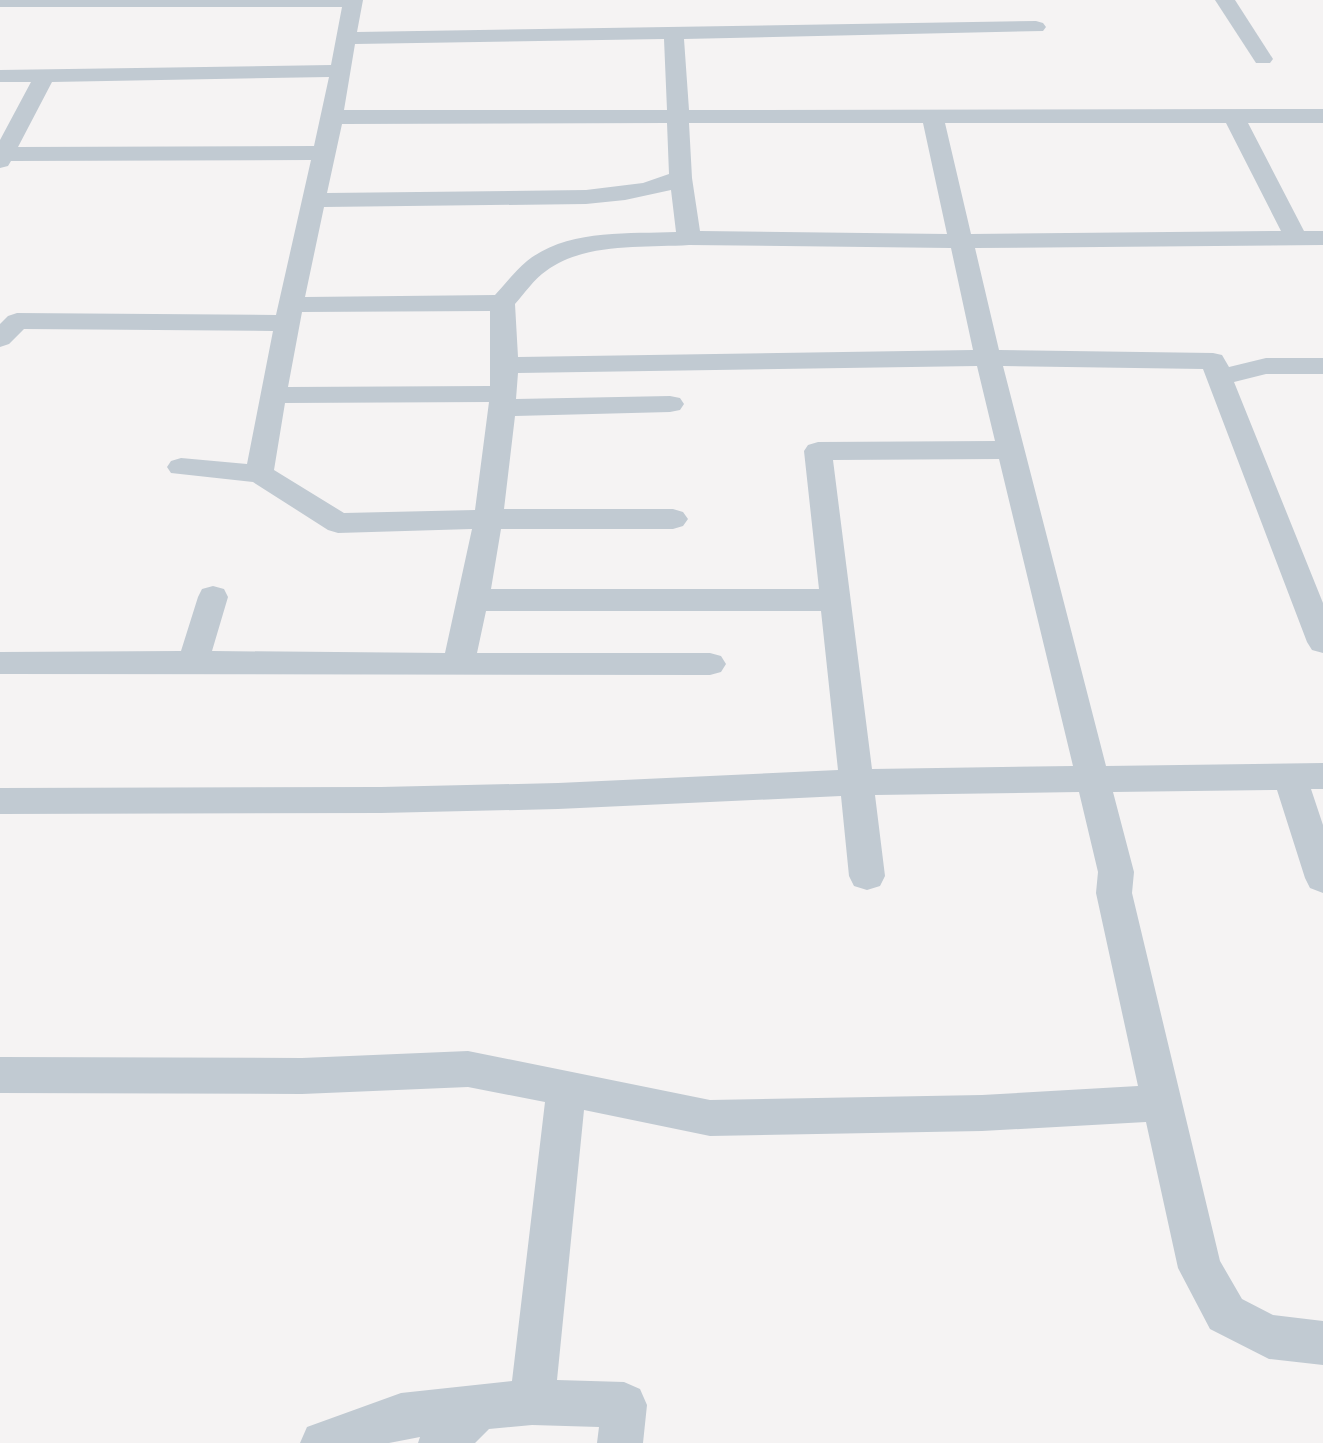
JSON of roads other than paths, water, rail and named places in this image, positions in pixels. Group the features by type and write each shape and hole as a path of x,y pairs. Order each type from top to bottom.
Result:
{"street":[{"path":"0,1 353,0 332,117 262,450 260,474"},
{"path":"1225,0 1263,60"},
{"path":"346,38 1036,27"},
{"path":"674,34 681,178 689,238"},
{"path":"0,75 339,71"},
{"path":"45,75 1,156 323,153"},
{"path":"932,115 988,358 1116,872 1114,893 1200,1268 1226,1314 1269,1337 1323,1343"},
{"path":"1234,116 1296,238"},
{"path":"332,117 1323,116"},
{"path":"313,200 448,200 600,195 632,192 681,178"},
{"path":"6,327 502,303 535,267 550,257 586,244 689,238 962,241 1323,238"},
{"path":"459,663 474,600 503,401 505,365 502,303"},
{"path":"505,365 988,358 1214,361 1323,642"},
{"path":"1220,377 1266,366 1323,366"},
{"path":"274,395 670,404"},
{"path":"867,876 818,451 1012,450"},
{"path":"181,467 260,474 338,523 487,519 673,519"},
{"path":"194,662 213,597"},
{"path":"474,600 835,600"},
{"path":"0,663 710,664"},
{"path":"0,801 154,802 558,796 856,782 1306,777 1323,878"},
{"path":"0,1075 302,1076 468,1069 710,1118 982,1113 1162,1103"},
{"path":"532,1402 566,1090"},
{"path":"323,1443 401,1416 532,1402 624,1405 620,1443"},
{"path":"441,1443 480,1407"}]}
